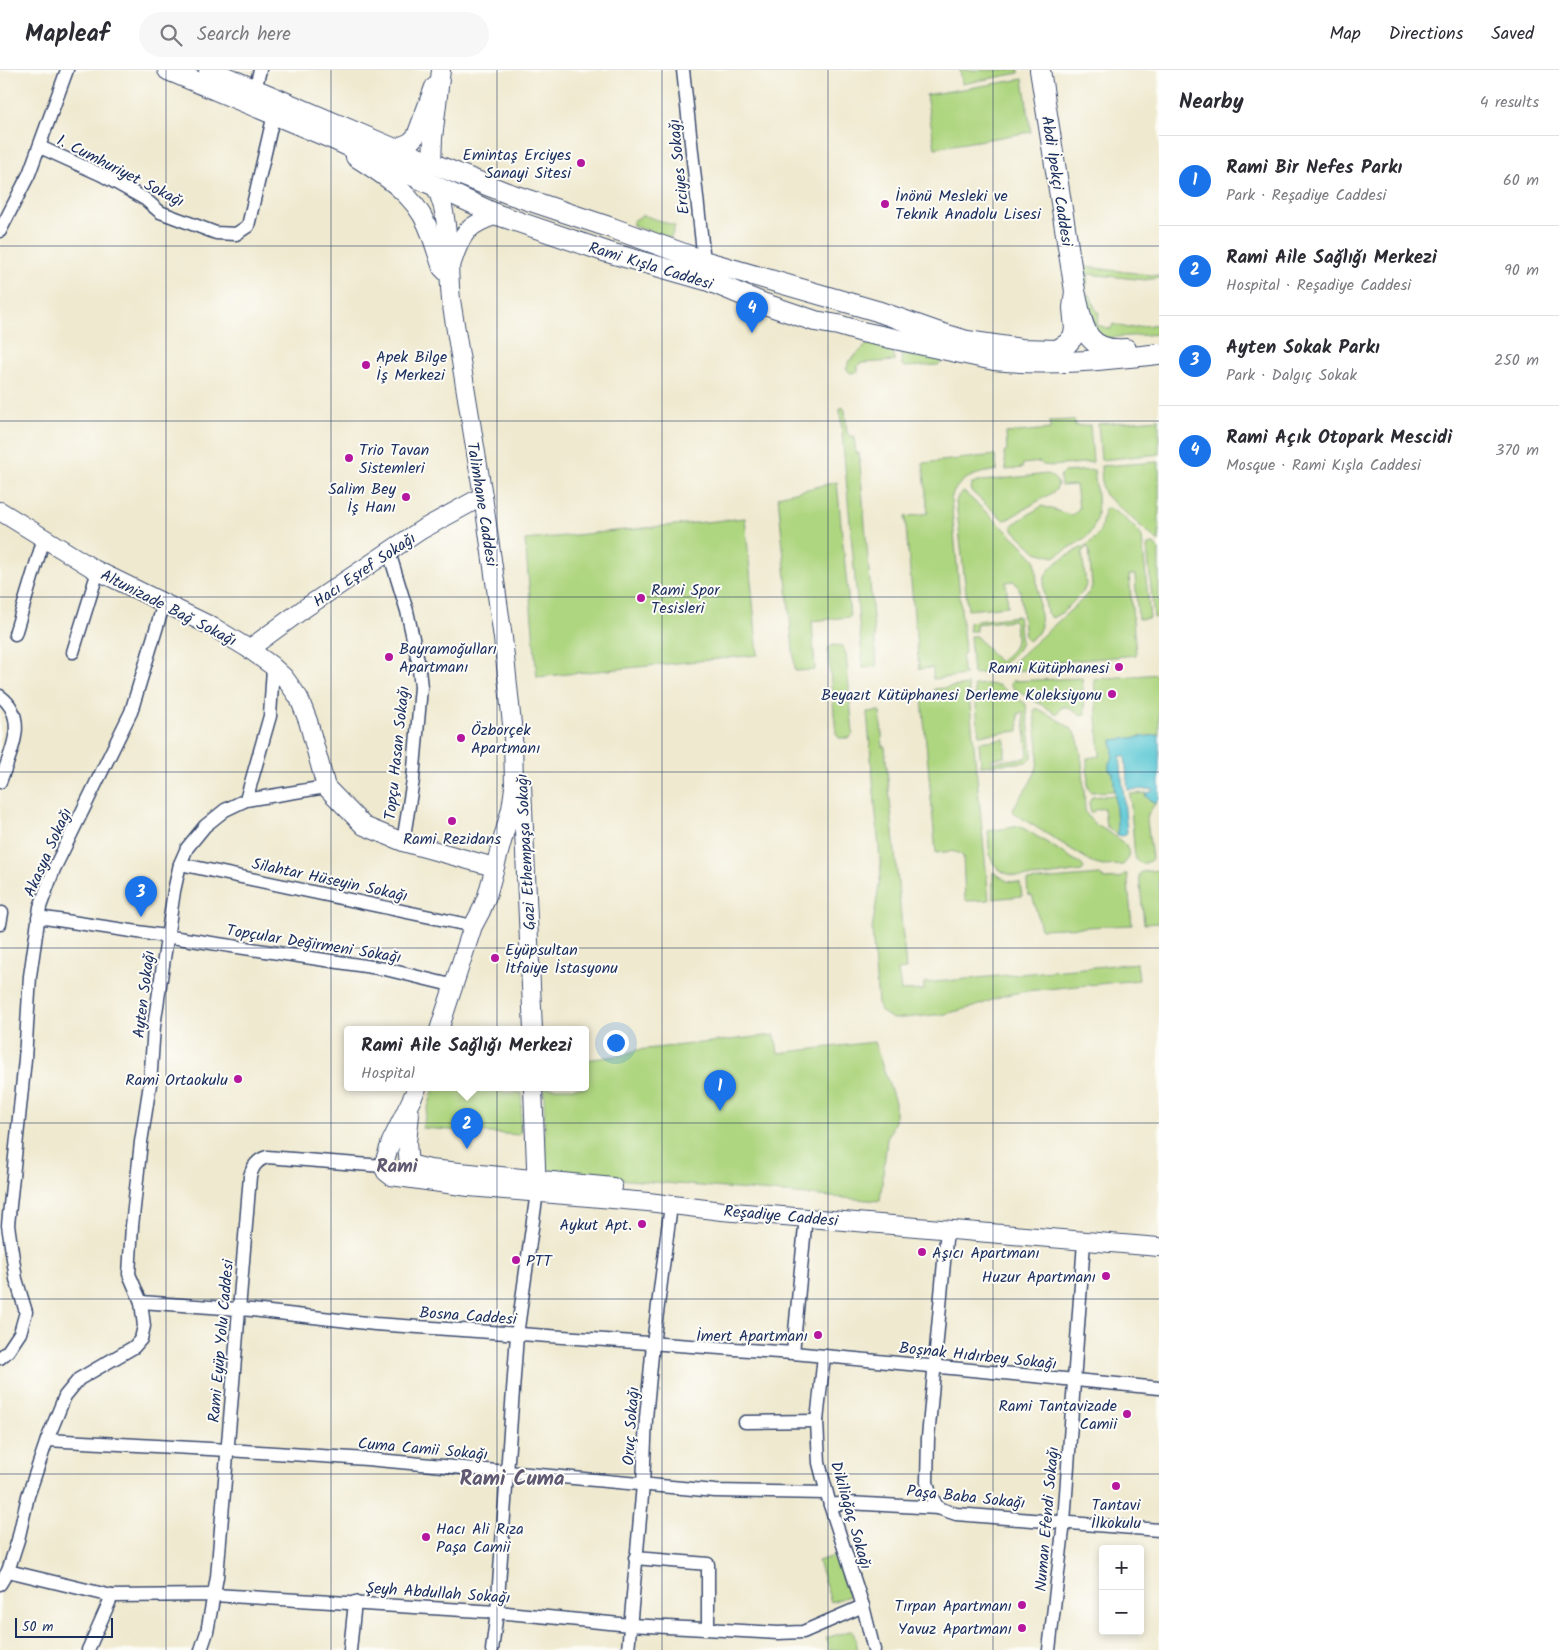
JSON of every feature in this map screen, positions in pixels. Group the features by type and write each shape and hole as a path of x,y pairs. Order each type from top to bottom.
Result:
{"main road":[{"name":"Rami Kışla Caddesi","path":"168,70 334,140 498,215 607,252 709,281 762,303 815,321 994,360 1029,363 1064,362 1159,354"},
{"name":"Rami Kışla Caddesi","path":"209,70 258,79 395,149 507,193 704,261 877,311 959,338 991,345 1057,350 1068,344 1073,337 1075,330 1073,308 1075,291"},
{"name":"Abdi İpekçi Caddesi","path":"1040,70 1075,291"},
{"path":"395,149 410,142 416,136 432,90 441,72"},
{"path":"435,185 432,164 441,72"},
{"name":"Talimhane Caddesi","path":"334,140 353,156 390,180 416,206 427,224 442,268 449,275"},
{"name":"Talimhane Caddesi","path":"435,185 443,207 455,326 483,496 514,734 508,783 489,866 472,914 473,926 440,1026"},
{"path":"449,275 457,247 467,230 476,223 498,215"},
{"path":"704,261 706,276 709,281"},
{"path":"1075,291 1084,330 1100,346 1116,350 1159,347"},
{"name":"Hacı Eşref Sokağı","path":"249,649 305,608 421,530 483,496"},
{"name":"Altunizade Bağ Sokağı","path":"0,511 98,571 213,626 249,649 284,677 299,698 308,721 326,787 364,826 403,842 489,866"},
{"name":"Gazi Ethempaşa Sokağı","path":"514,734 519,756 522,790 533,1026"},
{"path":"533,1091 538,1186"},
{"path":"383,1166 391,1142 414,1096"},
{"path":"407,1170 408,1133 414,1096"},
{"name":"Reşadiye Caddesi","path":"383,1166 390,1176 407,1170 430,1169 538,1186 671,1199 1159,1238"},
{"name":"Reşadiye Caddesi","path":"671,1199 806,1216 1084,1242 1159,1247"}],"street":[{"path":"0,230 29,174 67,70"},
{"name":"Erciyes Sokağı","path":"683,70 704,261"},
{"name":"1. Cumhuriyet Sokağı","path":"40,147 102,175 145,199 160,212 216,233 236,234 248,226 274,114"},
{"path":"15,634 44,538"},
{"name":"Topçu Hasan Sokağı","path":"390,552 407,612 418,661 421,687 413,780 403,842"},
{"path":"73,652 98,571"},
{"name":"Akasya Sokağı","path":"0,1358 8,1352 20,1333 26,1312 16,1279 8,1225 25,1059 28,1002 40,907 54,869 131,712 164,603"},
{"path":"246,800 270,716 273,668"},
{"path":"0,696 7,701 14,712 16,735 0,782"},
{"name":"Ayten Sokağı","path":"47,1440 65,1396 79,1379 134,1347 141,1339 144,1326 141,1302 129,1274 132,1226 141,1142 150,1084 154,1026 164,950 168,937 174,891 180,864 187,848 205,826 226,810 246,800 326,787"},
{"name":"Silahtar Hüseyin Sokağı","path":"180,864 473,926"},
{"name":"Topçular Değirmeni Sokağı","path":"38,918 385,969 455,986"},
{"name":"Rami Eyüp Yolu Caddesi","path":"201,1650 207,1632 214,1595 252,1168 258,1161 267,1157 383,1166"},
{"path":"492,1650 497,1612 517,1334 538,1186"},
{"name":"Oruç Sokağı","path":"628,1650 643,1485 646,1418 653,1344 671,1199"},
{"path":"793,1353 806,1216"},
{"path":"938,1508 930,1494 927,1469 947,1229"},
{"name":"Numan Efendi Sokağı","path":"1049,1650 1064,1522 1084,1242"},
{"name":"Bosna Caddesi","path":"141,1302 239,1309 375,1324 793,1353"},
{"name":"Boşnak Hıdırbey Sokağı","path":"793,1353 1159,1388"},
{"name":"Dikiliağaç Sokağı","path":"824,1356 817,1421 819,1463 828,1499 863,1606 874,1650"},
{"path":"745,1422 817,1421"},
{"path":"0,1584 8,1571 18,1540 28,1496 47,1440"},
{"name":"Cuma Camii Sokağı","path":"47,1440 228,1450 508,1471 643,1485 828,1499"},
{"name":"Paşa Baba Sokağı","path":"828,1499 938,1508 956,1514 1159,1530"},
{"path":"635,1558 708,1564 708,1628"},
{"name":"Şeyh Abdullah Sokağı","path":"8,1571 112,1596 214,1595 355,1602 497,1612 630,1625 778,1633 803,1632 863,1606"},
{"path":"88,1650 112,1596"},
{"path":"350,1650 355,1602"}],"green space":[{"path":"960,70 1019,70 1019,73 962,84"},
{"path":"1023,79 1031,132 935,148 926,95"},
{"path":"643,215 675,226 671,238 633,226 633,221"},
{"path":"1078,266 1159,276 1159,278 1145,280 1088,274 1087,285 1080,285"},
{"path":"1081,295 1090,295 1099,313 1097,325 1111,329 1113,324 1128,328 1159,324 1159,334 1103,338 1092,332"},
{"path":"871,341 893,349 895,361 862,363 858,365 858,372 850,373 846,368 848,362"},
{"path":"903,350 942,359 942,362 938,365 905,367 902,365 901,354"},
{"path":"843,407 847,433 850,436 854,436 856,453 859,453 877,666 863,668 840,410"},
{"path":"1159,419 1159,454 1101,460 1098,424"},
{"path":"1074,420 1075,426 1090,425 1093,462 1052,466 1043,465 1040,462 1023,464 1022,468 1006,470 1004,453 1007,451 1006,433 1050,429 1050,421"},
{"path":"995,455 997,470 969,477 958,485 951,499 965,653 962,656 963,671 966,675 933,679 933,668 919,669 905,517 928,513 923,463"},
{"path":"1159,462 1159,542 1105,495 1102,488 1101,466"},
{"path":"1094,470 1097,515 1091,532 1085,538 1054,557 1036,552 1013,530 1012,525 1042,506 1070,515 1074,514 1079,508 1076,485 1061,486 1060,476 1064,472"},
{"path":"1048,474 1056,480 1058,485 1055,491 1004,520 971,491 972,484 982,481"},
{"path":"837,482 850,617 812,621 815,670 795,671 778,496"},
{"path":"964,492 1019,542 1035,560 1041,626 1038,633 1028,641 1025,638 1020,590 1014,581 1006,582 1008,606 968,610 956,502 958,496"},
{"path":"1106,508 1126,519 1142,537 1150,618 1138,619 1135,575 1129,575 1136,655 1038,664 1038,669 1010,671 1008,668 1012,663 1090,591 1092,586 1089,548 1086,547 1082,552 1086,585 1083,592 1063,612 1052,618 1047,613 1044,590 1046,574 1050,568 1087,545 1096,537 1101,529"},
{"name":"Rami Spor Tesisleri","path":"745,518 758,655 537,677 525,540"},
{"path":"1154,544 1159,550 1159,617 1154,618 1147,548 1148,545"},
{"path":"1018,616 1021,643 1016,652 993,672 973,674 970,636 976,636 999,662 1013,649 1016,641 1016,630 1013,620 976,624 976,631 969,631 969,622"},
{"path":"835,645 843,647 846,654 853,734 849,738 839,738 836,733 828,651 829,647"},
{"path":"1159,674 1159,735 1112,740 1113,757 1109,763 1109,770 1113,772 1115,791 1091,792 1088,788 1087,758 1100,756 1094,679"},
{"path":"1082,678 1085,714 1080,715 1067,707 1062,707 1057,714 1011,685 1012,681"},
{"path":"968,685 989,900 967,901 965,898 963,856 954,852 936,853 922,699 934,697 934,689"},
{"path":"974,685 998,685 1026,704 1032,753 1032,758 1027,762 981,766 979,742 1005,739 1005,757 991,759 991,762 1025,758 1028,755 1023,712 1018,714 1019,731 979,735"},
{"path":"1036,708 1062,722 1075,733 1080,748 1085,810 1092,821 1126,846 1128,858 1123,865 1103,866 1095,864 1015,814 1013,810 1033,778 1037,767 1038,751 1034,711"},
{"path":"880,711 906,969 898,970 901,991 924,990 924,983 1137,963 1139,980 1026,991 1002,996 977,1006 945,1014 893,1019 880,1011 872,930 881,872 867,712"},
{"path":"1147,793 1145,796 1155,804 1148,814 1147,820 1152,859 1142,863 1135,859 1130,794"},
{"path":"1115,795 1118,835 1106,826 1104,808 1095,810 1091,814 1089,803 1092,797"},
{"path":"1020,826 1081,864 1084,868 1082,871 1032,877 1006,873 997,868 990,855 988,831"},
{"path":"1159,870 1159,923 1144,924 1139,875 1141,872"},
{"path":"993,872 1007,881 1020,883 1022,896 993,899"},
{"path":"1124,874 1127,874 1132,925 1041,929 1033,898 1031,895 1028,895 1027,881 1100,875 1105,879 1121,878"},
{"path":"775,1035 778,1053 874,1042 895,1102 895,1121 887,1139 880,1201 545,1173 544,1091 589,1091 589,1060 623,1055 637,1050"},
{"path":"433,1091 501,1091 522,1093 520,1135 422,1128"},
{"path":"837,1555 849,1596 831,1602 818,1561"},
{"path":"853,1630 858,1650 829,1650 826,1638"}],"water":[{"path":"1159,735 1159,799 1155,804 1145,795 1153,791 1153,789 1128,790 1125,756 1120,756 1127,832 1125,835 1118,835 1113,773 1109,770 1109,763 1113,757 1112,740"}],"place":[{"name":"Emintaş Erciyes Sanayi Sitesi","path":"581,163"},
{"name":"İnönü Mesleki ve Teknik Anadolu Lisesi","path":"885,204"},
{"name":"Rami Açık Otopark Mescidi","path":"752,333"},
{"name":"Apek Bilge İş Merkezi","path":"366,365"},
{"name":"Trio Tavan Sistemleri","path":"349,458"},
{"name":"Salim Bey İş Hanı","path":"406,497"},
{"name":"Rami Spor Tesisleri","path":"641,598"},
{"name":"Bayramoğulları Apartmanı","path":"389,657"},
{"name":"Rami Kütüphanesi","path":"1119,667"},
{"name":"Beyazıt Kütüphanesi Derleme Koleksiyonu","path":"1112,694"},
{"name":"Özborçek Apartmanı","path":"461,738"},
{"name":"Rami Rezidans","path":"452,821"},
{"name":"Ayten Sokak Parkı","path":"141,917"},
{"name":"Eyüpsultan İtfaiye İstasyonu","path":"495,958"},
{"name":"Rami Ortaokulu","path":"238,1079"},
{"name":"Rami Bir Nefes Parkı","path":"720,1111"},
{"name":"Rami Aile Sağlığı Merkezi","path":"467,1149"},
{"name":"Aykut Apt.","path":"642,1224"},
{"name":"Aşıcı Apartmanı","path":"922,1252"},
{"name":"PTT","path":"516,1260"},
{"name":"Huzur Apartmanı","path":"1106,1276"},
{"name":"İmert Apartmanı","path":"818,1335"},
{"name":"Rami Tantavizade Camii","path":"1127,1414"},
{"name":"Tantavi İlkokulu","path":"1116,1486"},
{"name":"Hacı Ali Rıza Paşa Camii","path":"426,1537"},
{"name":"Tırpan Apartmanı","path":"1022,1605"},
{"name":"Yavuz Apartmanı","path":"1022,1628"}],"district":[{"name":"Rami","path":"397,1165"},
{"name":"Rami Cuma","path":"512,1478"}]}
